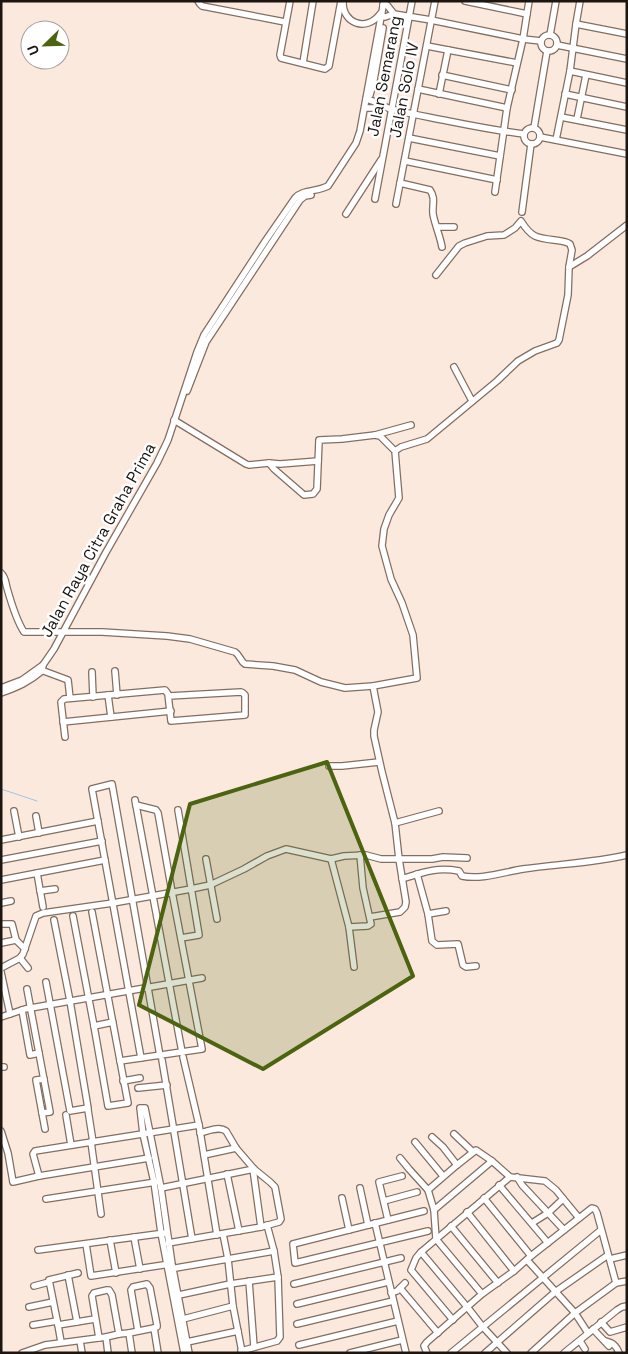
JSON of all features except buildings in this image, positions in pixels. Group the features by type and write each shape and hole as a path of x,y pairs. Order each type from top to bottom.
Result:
{"street":[{"path":"198,1 202,6 285,22"},
{"path":"290,1 285,22 281,58 324,69 329,66 343,2"},
{"path":"303,63 314,1"},
{"name":"Jalan Semarang","path":"375,199 412,1"},
{"name":"Jalan Solo IV","path":"396,204 435,1"},
{"path":"465,1 526,14"},
{"path":"495,192 507,108 530,1"},
{"path":"550,34 556,1"},
{"path":"556,140 574,48 580,1"},
{"path":"343,2 346,15 358,24 374,21 384,7"},
{"path":"384,7 394,14"},
{"path":"384,7 394,14 541,41"},
{"name":"Jalan Raya Citra Graha Prima","path":"1,692 24,684 41,668 54,649 157,463 176,421 199,353 300,200 304,196 326,191 330,188 347,165 362,139 366,108 374,80 384,7"},
{"path":"576,24 627,34"},
{"path":"550,34 557,40 557,45 555,49 547,51 542,47 541,41 543,37 550,34"},
{"path":"557,45 627,59"},
{"path":"427,46 516,63"},
{"path":"439,94 448,50"},
{"path":"534,128 547,51"},
{"path":"570,71 627,83"},
{"path":"442,75 512,90"},
{"path":"577,120 586,75"},
{"path":"418,89 507,108"},
{"path":"565,94 627,107"},
{"path":"368,99 379,105 413,114 504,132 524,134"},
{"path":"366,108 376,108 379,105"},
{"path":"561,117 627,130"},
{"path":"524,134 530,128 538,129 540,133 538,141 530,144"},
{"path":"524,134 524,138 530,144"},
{"path":"540,137 627,154"},
{"path":"409,138 500,156"},
{"path":"522,212 530,144"},
{"name":"Jalan Semarang","path":"346,214 383,156"},
{"path":"405,161 497,180"},
{"path":"400,184 430,190 434,198 433,215 442,247"},
{"path":"395,451 401,447 427,439 497,381 518,361 557,343 568,295 572,250 570,244 565,242 536,237 528,231 521,221 504,235 487,236 459,246 436,275"},
{"path":"569,267 587,256 627,225"},
{"path":"437,227 454,227"},
{"path":"454,367 472,401"},
{"path":"176,421 246,464 318,461"},
{"path":"269,463 301,492 308,495 313,494 317,489 320,440 375,435 411,425"},
{"path":"1,573 5,577 17,617 24,632 167,636 190,640 235,652 239,655 241,661 247,665 273,666 295,670 321,682 346,688 416,680 413,635 391,579 382,546 384,529 389,515 399,498 395,451 380,436 375,435"},
{"path":"41,668 68,680 70,698"},
{"name":"Jalan Raya Citra Graha Prima","path":"1,688 22,680 41,668"},
{"path":"92,672 93,697"},
{"path":"114,672 117,695"},
{"path":"370,917 400,912 404,909 406,902 394,823 379,762 374,732 378,708 373,686"},
{"path":"65,737 61,702 64,699 70,698 165,690 169,696 171,721 245,714 245,695 241,692 169,696"},
{"path":"108,695 111,717"},
{"path":"63,722 170,710"},
{"path":"329,766 379,762"},
{"path":"141,1058 92,789 112,784 192,1239"},
{"path":"120,1061 161,1058 183,1054 202,1049 158,811 136,802 183,1054 199,1125 208,1179 220,1234 228,1259 233,1306 242,1352 280,1339 278,1277 274,1251 264,1226 253,1169"},
{"path":"14,810 19,837"},
{"path":"178,810 199,934 181,938"},
{"path":"394,823 439,811"},
{"path":"36,816 40,833"},
{"path":"1,840 98,821"},
{"path":"1,860 102,841"},
{"path":"1,968 20,958 36,916 39,914 153,896 210,884 244,869 267,856 286,849 331,859 360,855 381,859 467,858"},
{"path":"402,879 444,869 459,871 462,876 466,877 480,876 574,864 627,854"},
{"path":"349,927 370,926 371,924 363,888 360,855"},
{"path":"206,859 217,919"},
{"path":"331,859 349,927 354,967"},
{"path":"1,880 105,860"},
{"path":"37,873 43,907"},
{"path":"417,874 428,914 433,943 437,945 458,944 463,965 466,967 476,966"},
{"path":"40,891 55,889"},
{"path":"1,903 11,901"},
{"path":"428,914 446,911"},
{"path":"73,916 108,1106 128,1103 92,912"},
{"path":"46,982 70,1111 88,1108 54,920"},
{"path":"1,924 12,924 16,940 25,949"},
{"path":"1,943 16,940"},
{"path":"20,958 28,968"},
{"path":"1,972 10,1014"},
{"path":"1,1017 50,1004 202,978"},
{"path":"27,989 50,1112 42,1113 45,1128"},
{"path":"22,1010 30,1055 39,1053"},
{"path":"94,1026 113,1022"},
{"path":"123,1081 140,1078"},
{"path":"138,1088 166,1086"},
{"path":"88,1110 101,1214"},
{"path":"66,1115 71,1145"},
{"path":"39,1176 33,1158 35,1151 199,1125"},
{"path":"168,1243 264,1226 279,1222 281,1219 276,1191 270,1182 253,1169 236,1148 224,1128 200,1133"},
{"path":"1,1131 7,1147 13,1182 151,1157"},
{"path":"146,1133 158,1184 164,1233 184,1353"},
{"path":"454,1134 472,1152"},
{"path":"432,1137 443,1147 457,1165"},
{"path":"415,1142 443,1176"},
{"path":"204,1155 236,1148"},
{"path":"428,1190 472,1152 477,1151 510,1176 543,1180 556,1190 578,1218"},
{"path":"400,1158 428,1190 434,1210 436,1239 482,1294"},
{"path":"434,1210 492,1161"},
{"path":"46,1198 158,1184 183,1184 253,1169"},
{"path":"227,1174 239,1231"},
{"path":"388,1220 379,1182 402,1176"},
{"path":"453,1320 412,1271 416,1258 510,1176"},
{"path":"517,1177 522,1185 564,1230"},
{"path":"158,1184 170,1267 179,1295 189,1353"},
{"path":"499,1185 548,1243"},
{"path":"360,1188 368,1225"},
{"path":"384,1201 417,1192"},
{"path":"342,1198 349,1230"},
{"path":"484,1198 542,1278 590,1331 611,1342 620,1353"},
{"path":"532,1223 548,1213 563,1200"},
{"path":"427,1353 424,1345 482,1294 514,1271 592,1208 597,1213 616,1283"},
{"path":"424,1212 293,1244 295,1263 428,1231"},
{"path":"467,1212 514,1271"},
{"path":"375,1224 406,1353"},
{"path":"451,1226 498,1282"},
{"path":"451,1353 601,1230"},
{"path":"38,1250 164,1233"},
{"path":"134,1237 140,1269"},
{"path":"110,1240 116,1273"},
{"path":"86,1244 92,1276 170,1267 274,1251"},
{"path":"421,1252 482,1326 507,1353"},
{"path":"485,1353 555,1292 609,1257 627,1255"},
{"path":"294,1284 401,1258"},
{"path":"34,1286 49,1282 50,1279 78,1273"},
{"path":"68,1275 77,1322"},
{"path":"179,1295 230,1284 278,1277"},
{"path":"249,1281 254,1347"},
{"path":"530,1353 575,1313 616,1283 627,1281"},
{"path":"49,1282 61,1342"},
{"path":"297,1304 388,1282"},
{"path":"22,1353 45,1345 102,1338 119,1334 129,1333 157,1327 150,1288 146,1284 133,1287 131,1290 138,1331"},
{"path":"391,1293 403,1286 438,1334"},
{"path":"108,1353 95,1319 92,1294 109,1290 112,1295 119,1334"},
{"path":"297,1324 393,1301"},
{"path":"29,1306 53,1302"},
{"path":"183,1319 233,1306"},
{"path":"565,1353 601,1322 617,1310 627,1306"},
{"path":"33,1326 95,1319"},
{"path":"299,1345 398,1321"},
{"path":"601,1322 610,1332 627,1327"},
{"path":"154,1328 158,1353"},
{"path":"187,1342 238,1331"},
{"path":"129,1333 132,1353"},
{"path":"351,1353 402,1340"},
{"path":"604,1340 609,1346"},
{"path":"80,1341 82,1353"},
{"path":"580,1341 585,1349"},
{"path":"45,1345 48,1353"}],"highlighted area":[{"path":"327,762 413,976 263,1069 139,1005 190,804"}],"waterway":[{"path":"1,789 37,801"}]}
